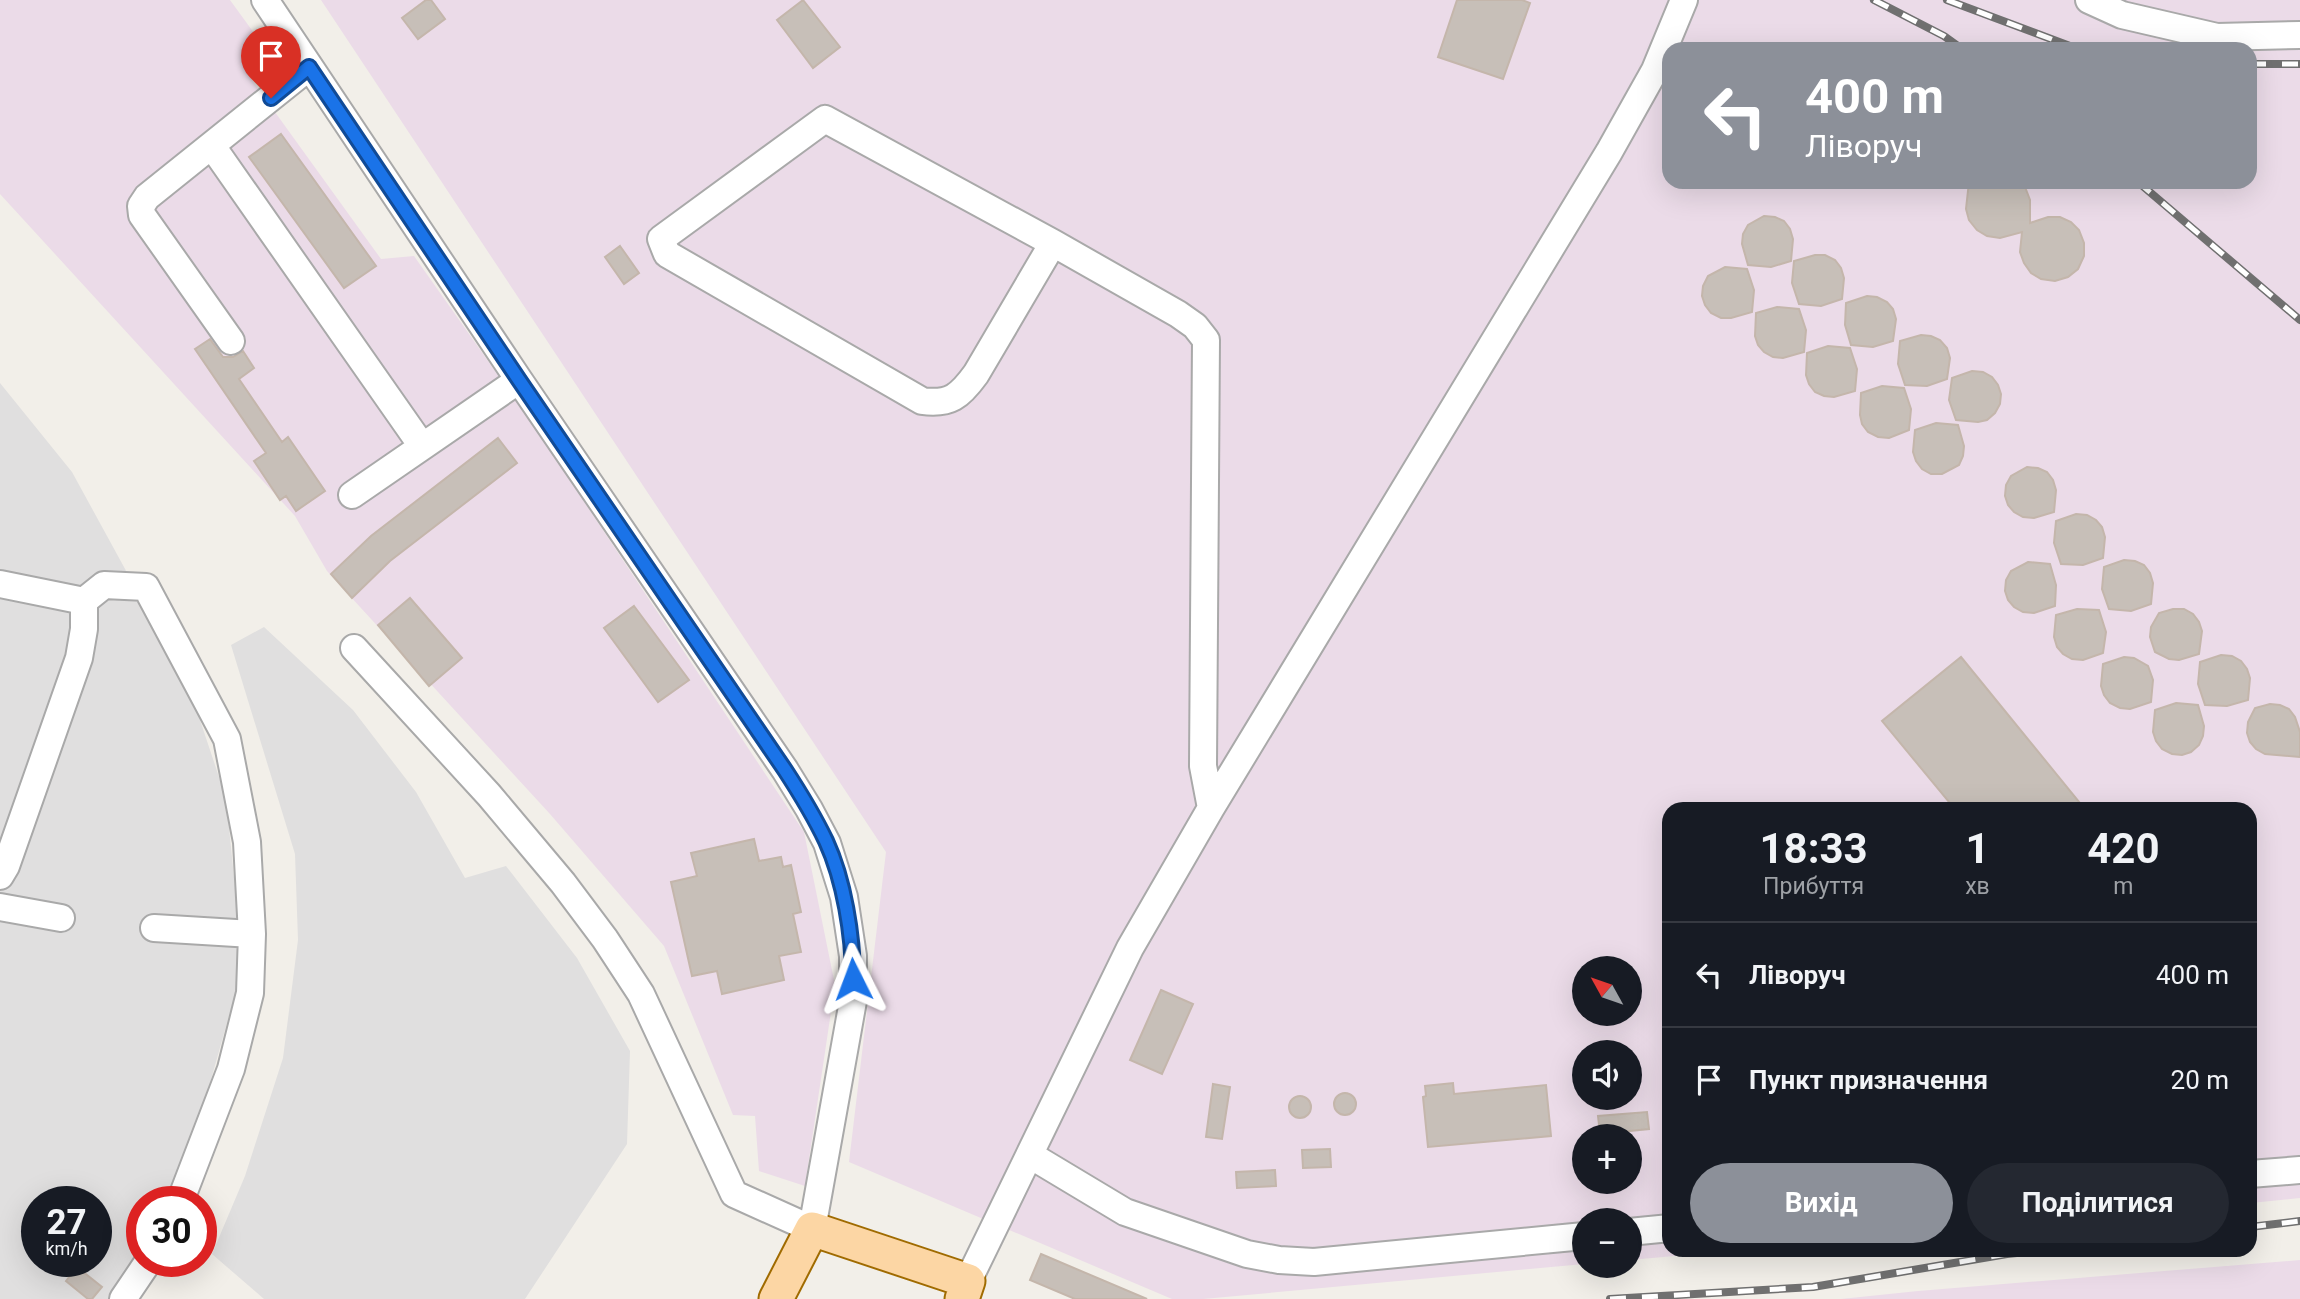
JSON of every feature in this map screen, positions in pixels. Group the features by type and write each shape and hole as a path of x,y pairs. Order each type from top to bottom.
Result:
{"main road":[{"path":"776,1299 812,1229 965,1290"}],"street":[{"path":"265,0 519,380 785,770 827,844 844,897 853,956 853,1001 812,1229 734,1194 641,994 605,939 563,883 489,795 354,648"},
{"path":"1667,42 1684,0"},
{"path":"2088,0 2122,15 2217,37 2300,35"},
{"path":"965,1290 1129,948 1609,152 1662,53"},
{"path":"231,341 142,215 141,206 147,197 309,67"},
{"path":"1053,243 976,374 966,388 953,399 939,404 922,401 667,254 661,239 825,118 1053,243 1195,326 1206,340 1203,766 1211,808"},
{"path":"212,146 422,446"},
{"path":"352,495 519,380"},
{"path":"0,584 84,601"},
{"path":"84,601 104,585 146,587 227,739 247,842 252,934 250,993 230,1069 186,1186"},
{"path":"0,876 6,866 79,658 84,629 84,601"},
{"path":"0,906 61,918"},
{"path":"154,928 252,934"},
{"path":"1030,1155 1125,1212 1247,1254 1279,1260 1314,1262 1572,1237"},
{"path":"2257,1173 2300,1170"},
{"path":"1642,1231 1662,1229"},
{"path":"123,1299 138,1277"}],"shaded area":[{"path":"0,0 230,0 273,59 249,76 381,259 414,256 529,419 804,832 835,985 805,1186 759,1171 755,1116 733,1115 664,946 550,814 327,571 295,516 0,194"},
{"path":"321,0 2300,0 2300,1198 2257,1202 2257,802 1662,802 1663,1257 1642,1259 1642,1208 1572,1208 1572,1265 1203,1299 1172,1299 849,1162 886,852"},
{"path":"0,383 72,472 188,684 226,798 243,966 181,1186 126,1186 126,1277 113,1299 0,1299"},
{"path":"264,627 353,710 416,792 465,878 506,866 577,958 630,1051 627,1144 525,1299 264,1299 217,1258 217,1242 245,1176 283,1058 298,940 295,854 231,645"},
{"path":"2300,1260 2300,1299 1841,1299 1918,1291"}],"building":[{"path":"426,0 431,0 445,19 418,39 402,18"},
{"path":"803,0 840,47 813,68 777,20"},
{"path":"1457,0 1522,0 1530,3 1503,79 1438,57"},
{"path":"281,134 376,266 344,288 249,157"},
{"path":"1968,189 2026,189 2030,200 2030,223 2048,217 2060,217 2079,230 2084,243 2084,256 2078,269 2068,277 2055,281 2041,279 2031,273 2024,263 2020,252 2022,232 2000,238 1987,236 1977,230 1969,220 1966,209"},
{"path":"1764,216 1784,221 1790,229 1793,239 1791,261 1771,267 1748,265 1742,244 1743,234 1748,225"},
{"path":"620,246 639,273 624,284 605,257"},
{"path":"1825,255 1835,260 1841,268 1844,278 1842,299 1821,306 1799,304 1792,283 1794,261"},
{"path":"1725,267 1747,269 1754,290 1752,312 1721,318 1711,313 1705,305 1703,286 1708,276"},
{"path":"1867,296 1887,302 1893,309 1896,319 1893,341 1873,347 1851,345 1845,325 1846,303"},
{"path":"1777,307 1799,309 1806,330 1804,352 1783,358 1773,357 1758,345 1755,336 1756,313"},
{"path":"1921,335 1940,340 1947,348 1950,358 1947,379 1927,386 1905,385 1898,364 1900,341"},
{"path":"210,339 223,357 233,357 243,351 254,368 239,379 282,442 288,437 325,491 296,511 286,496 280,500 254,461 266,453 195,349"},
{"path":"1828,346 1850,348 1857,369 1855,391 1834,397 1824,396 1815,392 1809,384 1806,375 1807,353"},
{"path":"1972,371 1983,372 1992,377 2001,394 2000,404 1987,420 1956,420 1949,400 1952,378"},
{"path":"1882,386 1904,388 1911,409 1909,430 1889,438 1868,432 1860,415 1861,393"},
{"path":"1936,423 1958,425 1964,446 1959,465 1942,474 1931,474 1922,469 1913,452 1915,430"},
{"path":"498,438 517,463 390,561 352,598 331,574 371,536"},
{"path":"2027,467 2047,472 2053,480 2056,490 2054,512 2034,518 2023,517 2008,505 2006,485 2011,476"},
{"path":"2076,514 2087,515 2102,527 2105,537 2103,558 2083,565 2061,564 2054,543 2056,521"},
{"path":"2124,560 2144,565 2150,573 2153,583 2151,604 2131,611 2109,609 2102,589 2104,567"},
{"path":"2028,562 2050,564 2056,585 2055,606 2034,613 2023,612 2008,600 2006,580 2011,571"},
{"path":"410,598 462,658 429,686 378,625"},
{"path":"634,606 689,680 658,702 604,628"},
{"path":"2077,609 2099,610 2106,632 2103,653 2083,660 2072,659 2063,654 2054,637 2056,615"},
{"path":"2184,609 2193,614 2199,622 2202,631 2199,654 2179,660 2169,659 2155,652 2150,637 2151,627 2159,613"},
{"path":"2221,655 2232,656 2241,661 2247,669 2250,678 2248,700 2227,706 2205,705 2198,684 2200,662"},
{"path":"1961,657 2079,802 1949,802 1882,721"},
{"path":"2124,657 2134,658 2148,666 2153,680 2151,702 2130,709 2120,708 2110,703 2104,695 2101,686 2103,664"},
{"path":"2176,703 2198,705 2204,726 2199,745 2182,755 2162,749 2153,732 2155,710"},
{"path":"2270,704 2289,709 2295,717 2300,732 2300,757 2265,754 2250,742 2248,722 2255,708"},
{"path":"754,839 759,861 781,857 783,867 791,865 801,912 793,914 801,952 779,956 784,980 722,994 717,971 692,976 671,882 697,876 691,853"},
{"path":"1161,990 1193,1004 1162,1074 1130,1060"},
{"path":"1453,1083 1454,1094 1546,1085 1551,1136 1428,1147 1423,1097 1426,1096 1425,1086"},
{"path":"1213,1084 1230,1087 1222,1139 1206,1137"},
{"path":"1341,1093 1349,1093 1356,1100 1356,1108 1349,1115 1341,1115 1334,1108 1334,1100"},
{"path":"1296,1096 1304,1096 1311,1103 1311,1111 1304,1118 1296,1118 1289,1111 1289,1103"},
{"path":"1647,1112 1649,1129 1642,1130 1642,1124 1599,1124 1598,1116"},
{"path":"1330,1149 1331,1167 1303,1168 1302,1150"},
{"path":"1275,1170 1276,1186 1237,1188 1236,1172"},
{"path":"1041,1254 1147,1299 1075,1299 1030,1280"},
{"path":"69,1277 90,1277 102,1287 92,1299 88,1299 66,1281"}],"railway":[{"path":"1874,0 1952,42"},
{"path":"1947,0 2059,42"},
{"path":"2257,64 2300,64"},
{"path":"2146,189 2300,320"},
{"path":"2257,1226 2300,1221"},
{"path":"1610,1299 1813,1287 1989,1257"}],"route":[{"path":"271,98 309,67 785,770 827,844 844,897 853,956 853,979"}]}
